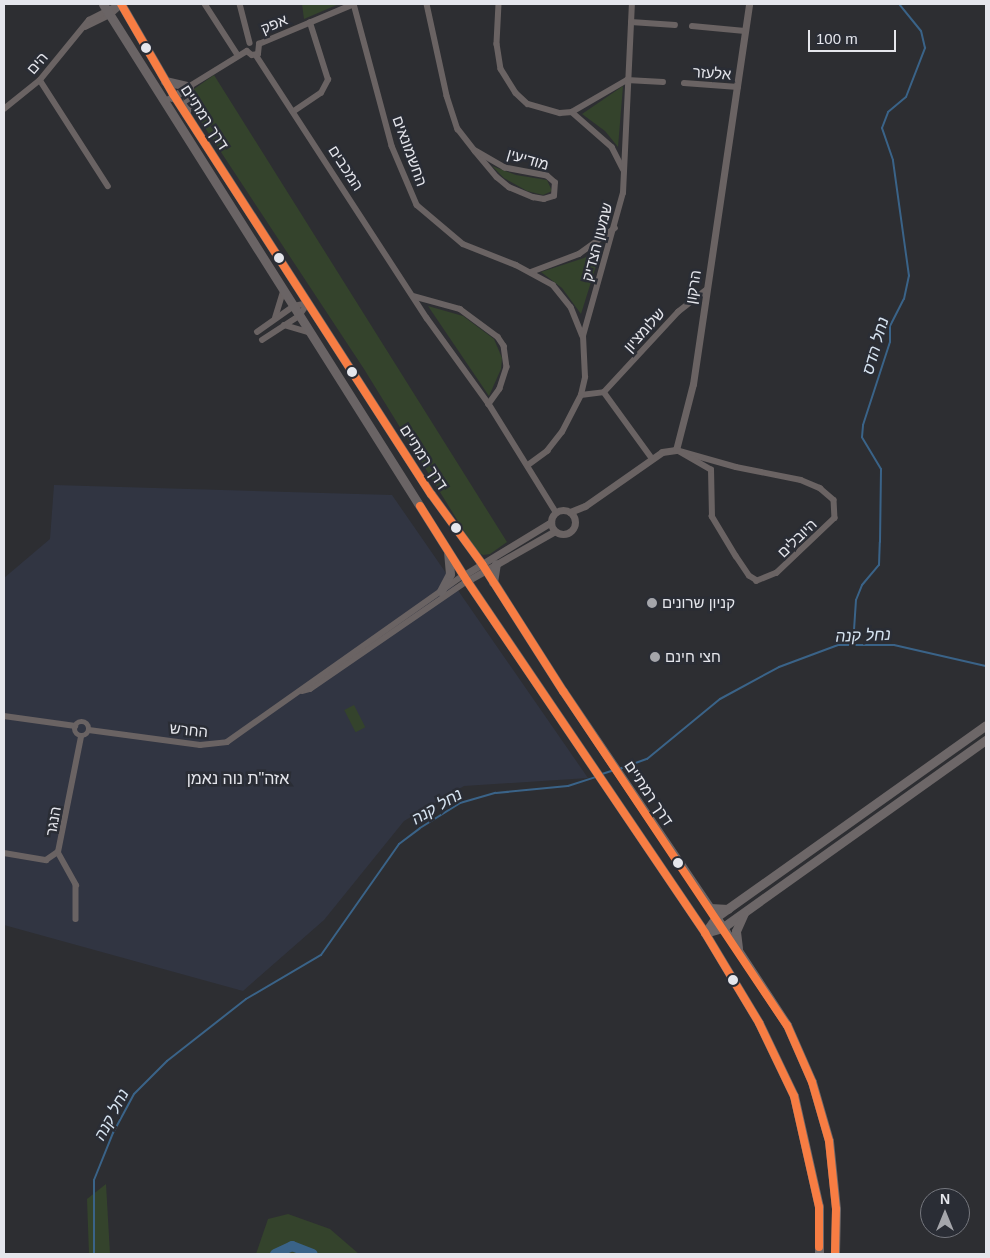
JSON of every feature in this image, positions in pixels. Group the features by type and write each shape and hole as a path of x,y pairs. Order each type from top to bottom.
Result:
{"highway":[{"path":"705,933 716,917 986,725"},
{"path":"705,933 722,928 986,740"},
{"path":"710,908 728,909"},
{"path":"740,953 736,931 748,908"},
{"path":"716,917 787,1025 812,1082 829,1141 836,1208 835,1254"},
{"path":"705,933 759,1023 794,1096 819,1207 819,1254"}],"main road":[{"name":"דרך רמתיים","path":"121,4 175,96 431,494 484,567 610,761 716,917"},
{"name":"דרך רמתיים","path":"106,9 465,578 705,933"},
{"path":"166,81 188,87 186,113"},
{"path":"441,592 450,574 446,546"},
{"path":"476,556 494,562 493,582"}],"street":[{"name":"הים","path":"4,109 40,80 83,28 106,9 121,4"},
{"path":"204,4 238,55"},
{"path":"240,4 250,43 247,51 256,55 260,50 259,44 250,43"},
{"name":"אפק","path":"259,44 354,4"},
{"name":"החשמונאים","path":"354,4 392,146 418,205 463,244 531,272 553,285 571,307 583,336"},
{"name":"מודיעין","path":"427,4 447,96 458,129 475,151 509,186 533,197 544,199 554,196 555,184 547,176 505,168 475,151"},
{"path":"499,4 498,57 508,83 528,104 560,113 572,112 627,80 663,82"},
{"name":"שמעון הצדיק","path":"528,465 547,451 562,432 581,395 585,359 583,336 615,228 623,193 632,4"},
{"name":"הרקון","path":"676,450 692,384 749,4"},
{"path":"294,111 321,93 328,80 310,22"},
{"path":"631,22 675,25"},
{"path":"692,26 745,31"},
{"name":"אפק","path":"164,102 196,80 247,51"},
{"name":"המכבים","path":"256,55 413,296 489,404 556,512"},
{"path":"40,80 108,186"},
{"name":"אלעזר","path":"684,84 738,87"},
{"path":"572,112 612,147 624,170"},
{"path":"531,272 579,254 615,228"},
{"path":"275,319 282,298 282,286"},
{"name":"שלומציון","path":"604,392 678,312 706,290"},
{"path":"413,296 460,309 498,337 504,346 507,367 500,389 489,404"},
{"path":"257,332 294,306 308,302"},
{"path":"262,340 299,316 308,302"},
{"path":"284,325 309,332"},
{"path":"581,395 604,392 652,458"},
{"path":"465,578 555,531 570,532 574,518 585,506 652,458 676,450"},
{"name":"היובלים","path":"676,450 813,485 834,500 834,518 777,573 757,581 750,576 716,526 712,508 711,470 676,450"},
{"path":"494,562 551,522 556,512 570,512 585,506"},
{"path":"570,512 574,518"},
{"path":"551,522 555,531"},
{"name":"החרש","path":"75,726 84,722 89,730 191,744 218,744 231,740 302,691 307,684 441,592 465,578"},
{"name":"החרש","path":"302,691 310,689 465,578"},
{"path":"4,716 75,726 74,732 81,737 89,730"},
{"name":"הנגר","path":"4,853 46,860 58,852 81,737"},
{"path":"58,852 76,885 76,919"}],"shaded area":[{"path":"54,485 392,495 588,778 464,786 404,821 324,920 243,991 4,925 4,578 50,539"}],"green space":[{"path":"302,4 339,4 304,19"},
{"path":"214,75 507,542 490,554 483,555 477,552 364,369 184,96"},
{"path":"623,86 618,147 605,131 582,114"},
{"path":"492,166 516,175 547,180 552,191 543,195 527,191 504,178"},
{"path":"602,247 581,314 562,288 541,272 584,258"},
{"path":"428,306 463,316 494,339 502,358 501,369 489,396"},
{"path":"354,705 365,727 356,732 344,710"},
{"path":"106,1184 110,1254 89,1254 87,1199"},
{"path":"288,1214 330,1229 359,1254 256,1254 268,1219"}],"waterway":[{"name":"נחל הדס","path":"853,645 856,600 862,585 879,565 881,469 862,437 863,425 890,342 890,326 904,299 909,276 893,160 882,128 888,112 906,97 925,48 921,31 899,4"},
{"name":"נחל קנה","path":"619,769 647,759 720,699 779,667 838,645 894,645 986,666"},
{"name":"נחל קנה","path":"602,774 614,770"},
{"name":"נחל קנה","path":"94,1254 94,1180 113,1133 134,1094 167,1061 246,999 321,955 399,844 420,828 460,803 496,793 568,786 595,777"},
{"path":"275,1254 292,1246 313,1254"}],"transit line":[{"path":"121,4 173,94 431,494 482,564 563,691 787,1025 812,1082 829,1141 836,1209 835,1254"},
{"path":"420,506 467,581 705,933 759,1023 794,1096 819,1207 819,1247"}],"place":[{"name":"קניון שרונים","path":"652,603"},
{"name":"חצי חינם","path":"655,657"}],"district":[{"name":"אזה\"ת נוה נאמן","path":"238,779"}]}
